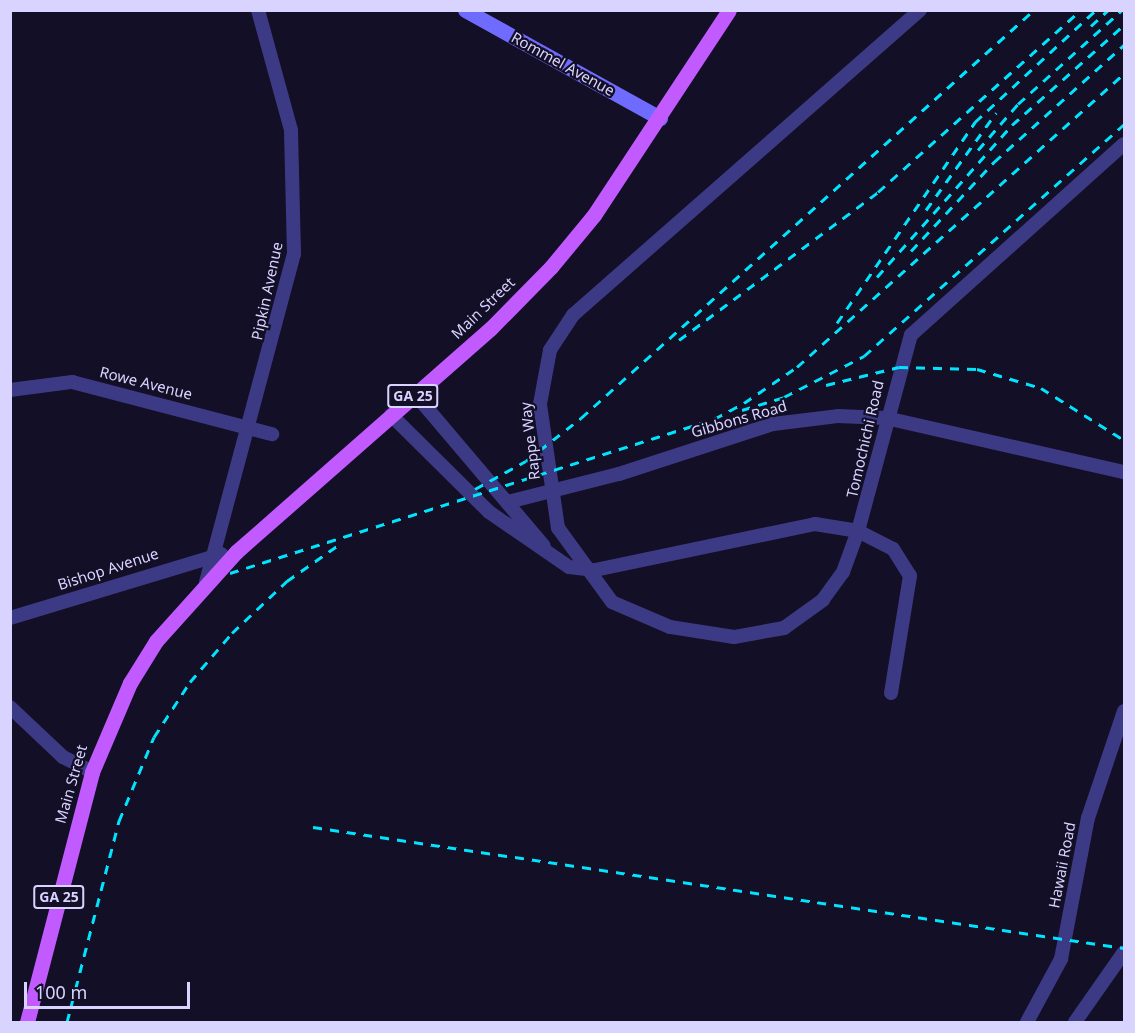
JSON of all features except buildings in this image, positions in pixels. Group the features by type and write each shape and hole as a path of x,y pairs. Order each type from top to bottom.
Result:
{"main road":[{"name":"Main Street","path":"27,1023 92,772 142,662 206,582 236,552 416,394 551,267 660,118 729,10"}],"street":[{"name":"Pipkin Avenue","path":"216,555 288,288 297,210 291,130 258,10"},
{"name":"Rommel Avenue","path":"465,10 660,118"},
{"name":"Rappe Way","path":"858,531 843,572 823,600 784,628 734,637 670,627 612,602 561,532 540,404 550,350 573,315 920,10"},
{"name":"Tomochichi Road","path":"858,531 900,361 921,323 1125,144"},
{"name":"Rowe Avenue","path":"10,390 72,382 250,426 272,434"},
{"path":"416,394 557,561"},
{"path":"391,415 489,512 557,561 595,570 815,524 858,531 893,549 910,576 891,693"},
{"name":"Gibbons Road","path":"508,502 619,474 773,424 838,416 886,418 1125,472"},
{"path":"216,555 236,552"},
{"name":"Main Street","path":"206,582 216,555"},
{"name":"Bishop Avenue","path":"10,618 216,555"},
{"path":"10,707 63,757 92,772"},
{"name":"Hawaii Road","path":"1027,1023 1061,959 1088,818 1125,711"},
{"path":"1075,1023 1125,951"}],"railway":[{"path":"475,489 526,461 581,418 1034,10"},
{"path":"679,340 878,192 1081,10"},
{"path":"837,323 975,122 1096,10"},
{"path":"1091,26 1108,10"},
{"path":"978,150 1018,104 1122,10"},
{"path":"877,277 1012,125 1124,25"},
{"path":"911,251 994,162 1124,45"},
{"path":"230,573 714,419 744,403 797,367 1124,74"},
{"path":"926,210 996,113"},
{"path":"784,397 864,356 1124,124"},
{"path":"826,385 899,367 977,369 1041,388 1124,440"},
{"path":"742,410 791,395"},
{"path":"67,1022 119,821 154,737 190,682 232,633 287,581 337,546"},
{"path":"313,827 1124,948"}]}
